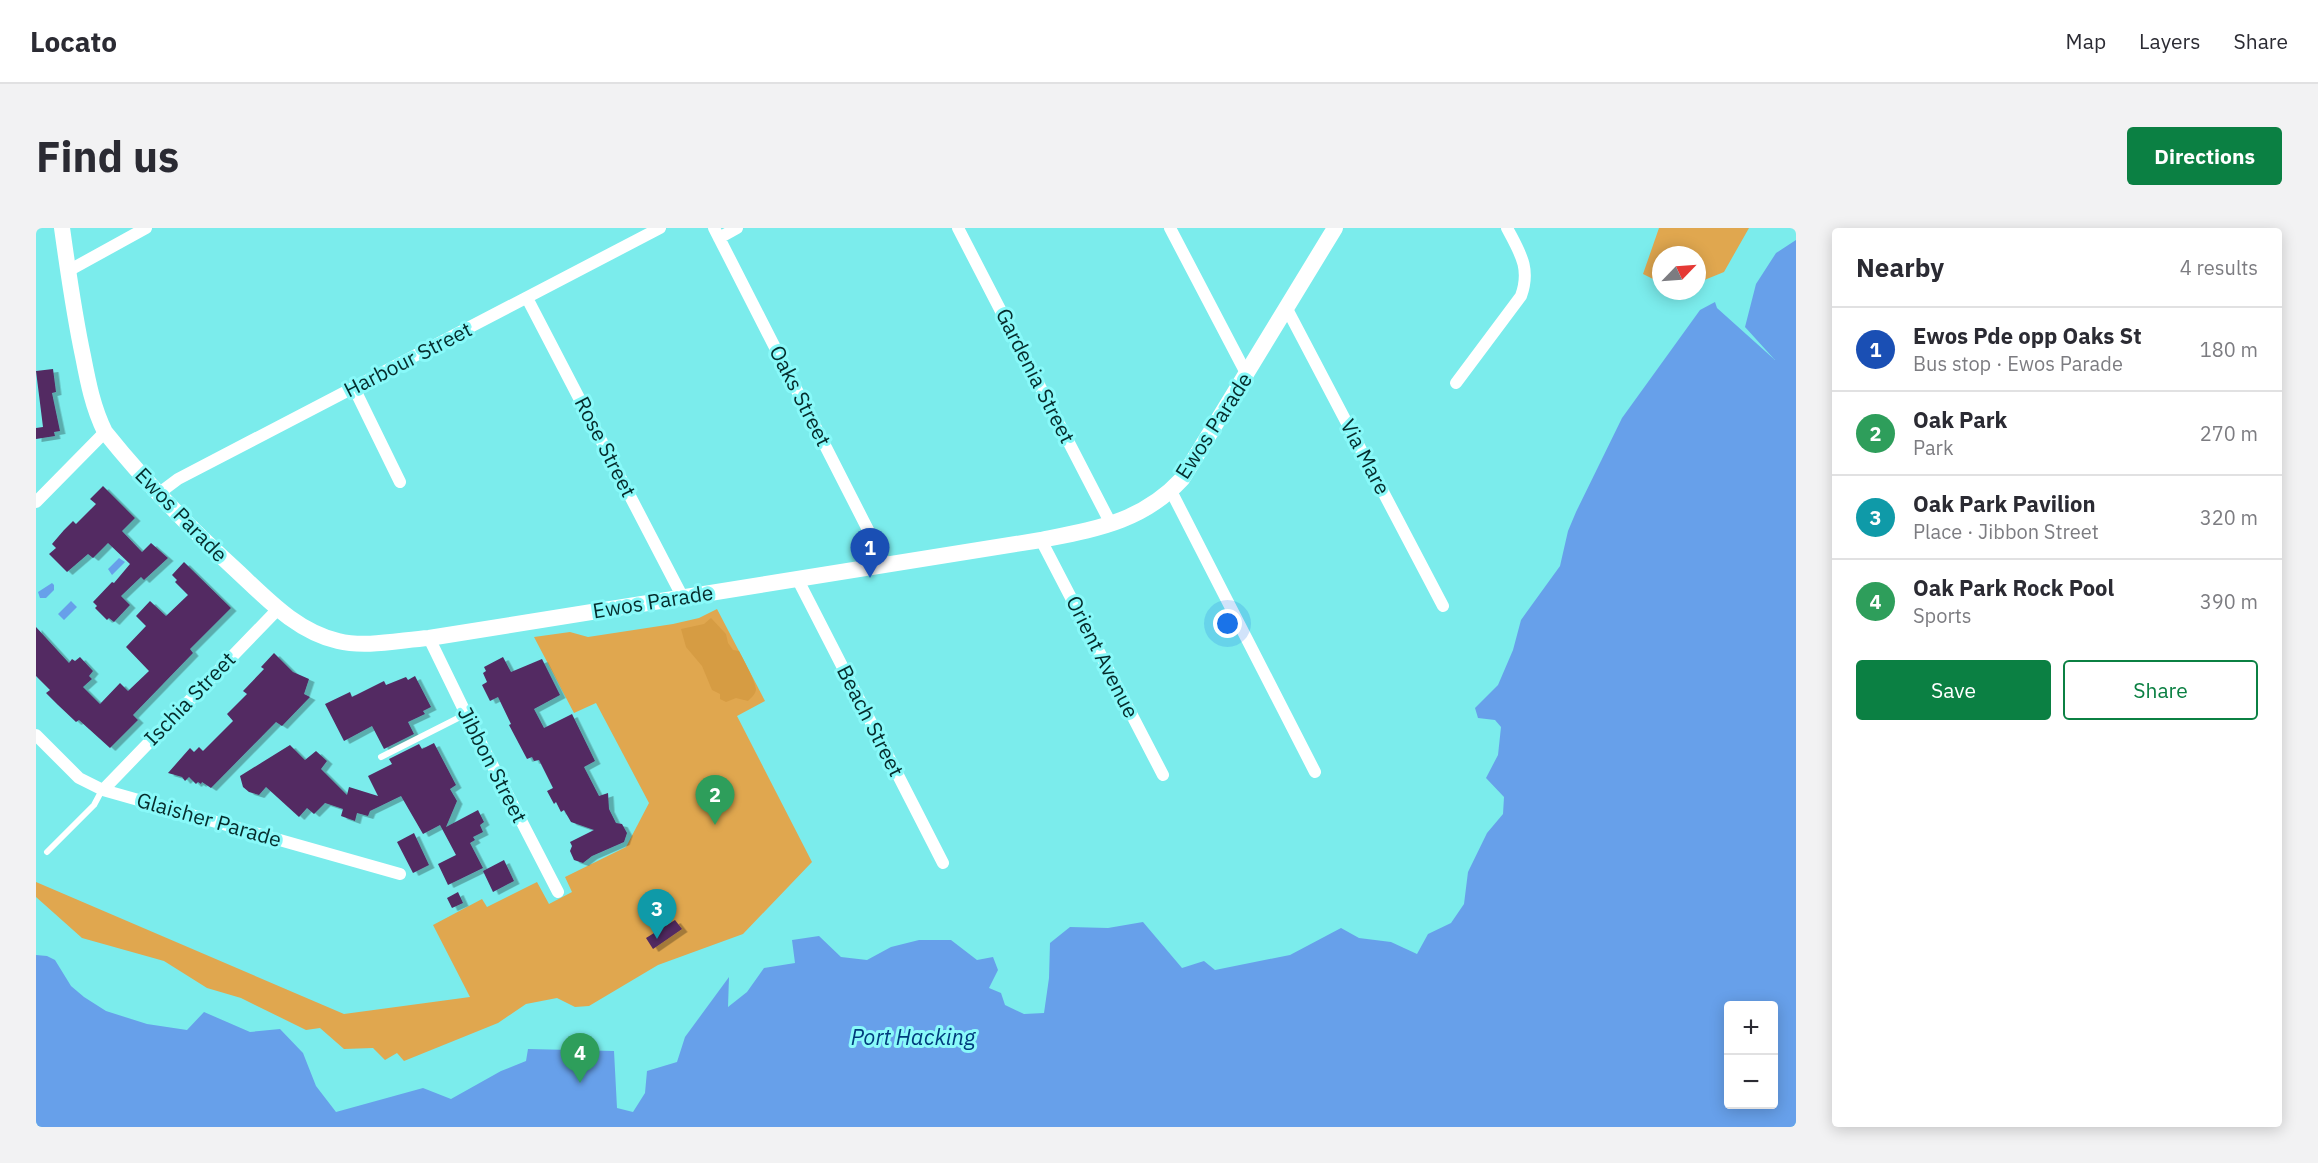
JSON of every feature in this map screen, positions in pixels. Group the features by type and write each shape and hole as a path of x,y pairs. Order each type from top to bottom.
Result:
{"street":[{"name":"Ewos Parade","path":"62,228 89,385 105,432 158,494 203,540 278,609 317,634 338,641 362,644 429,638 1041,540 1111,524 1143,511 1171,491 1191,466 1335,228"},
{"path":"68,271 146,228"},
{"name":"Harbour Street","path":"158,494 178,479 660,228"},
{"path":"716,233 737,228"},
{"name":"Gardenia Street","path":"958,228 1111,524"},
{"path":"1170,228 1247,375"},
{"path":"1456,383 1521,296 1526,281 1525,268 1507,228"},
{"name":"Oaks Street","path":"716,233 886,565"},
{"name":"Rose Street","path":"527,298 682,596"},
{"name":"Via Mare","path":"1287,309 1443,606"},
{"path":"354,388 400,482"},
{"path":"36,502 105,432"},
{"path":"1171,491 1316,771"},
{"name":"Orient Avenue","path":"1041,540 1162,775"},
{"name":"Beach Street","path":"798,580 943,863"},
{"name":"Ischia Street","path":"103,790 278,609"},
{"name":"Jibbon Street","path":"429,638 558,892"},
{"name":"Glaisher Parade","path":"36,735 79,778 103,790 400,874"}],"lane":[{"path":"381,757 466,714"},
{"path":"47,852 94,805 103,790"}],"shaded area":[{"path":"1659,228 1749,228 1724,272 1706,279 1706,246 1653,246"},
{"path":"1652,248 1652,278 1643,274"},
{"path":"717,609 765,701 737,716 812,862 743,934 658,965 589,1006 575,1007 557,998 526,1004 498,1023 404,1061 397,1053 385,1060 373,1048 344,1049 320,1028 306,1030 241,998 207,988 164,961 82,938 36,897 36,882 344,1014 470,997 433,925 482,899 487,907 537,882 549,904 572,892 565,877 626,847 649,803 596,703 574,713 534,637 570,632 588,637 673,624 699,618"},
{"path":"711,618 726,634 733,650 739,651 751,675 756,689 748,701 736,698 726,702 720,699 720,694 712,690 702,666 686,647 681,629 704,624"}],"water":[{"name":"Port Hacking","path":"1796,240 1796,1127 36,1127 36,955 47,956 55,960 71,986 106,1011 147,1024 187,1030 204,1012 250,1032 280,1029 303,1053 316,1086 336,1112 423,1088 451,1099 501,1071 526,1061 528,1049 614,1051 617,1108 633,1112 645,1093 647,1071 677,1062 685,1037 729,977 728,1007 747,992 764,968 795,963 792,940 819,936 841,957 867,960 891,947 919,940 951,940 977,960 993,957 998,970 989,988 1001,993 1005,1005 1024,1014 1044,1013 1049,978 1050,943 1070,927 1108,928 1143,922 1182,968 1204,961 1215,970 1290,955 1341,928 1359,938 1391,942 1417,954 1428,934 1451,923 1464,904 1468,872 1487,833 1503,814 1504,797 1486,778 1498,755 1501,727 1495,720 1478,718 1475,708 1498,685 1513,650 1521,620 1560,566 1568,531 1622,418 1700,310 1715,302 1717,308 1775,360 1745,327 1756,284 1776,253"},
{"path":"119,558 125,562 112,575 108,569"},
{"path":"52,583 54,590 46,598 40,598 38,592"},
{"path":"71,601 77,607 64,620 58,614"}],"building":[{"path":"53,369 56,392 52,393 60,431 54,432 55,436 36,439 36,428 43,427 36,371"},
{"path":"103,486 135,518 122,531 142,552 151,543 168,558 144,580 141,577 121,596 130,605 114,622 109,618 107,620 95,608 97,606 93,602 130,564 108,543 93,558 88,554 67,572 49,554 56,548 52,544 64,530 73,521 76,524 96,504 90,499"},
{"path":"184,562 231,608 190,649 193,653 133,715 138,720 110,748 79,720 76,722 46,693 50,690 36,676 36,627 69,663 72,659 75,661 80,657 93,671 89,676 92,679 83,687 100,704 120,683 128,691 149,671 126,647 146,626 136,616 150,601 166,616 188,595 175,582 177,580 172,575"},
{"path":"274,653 293,672 309,679 304,694 310,697 282,726 276,722 211,788 202,782 196,784 189,777 185,781 182,777 168,773 190,748 194,752 199,747 203,751 233,721 227,714 247,694 243,691 264,669 261,667"},
{"path":"503,657 511,672 542,659 560,695 534,709 544,728 572,714 595,761 584,767 599,796 608,793 609,809 616,823 622,824 627,833 624,842 592,856 583,863 574,860 570,851 572,846 570,842 594,830 571,822 564,810 561,812 556,802 554,804 547,791 553,788 539,760 534,761 532,757 527,759 509,725 511,724 498,697 490,701 482,685 487,682 483,673 486,671 484,667"},
{"path":"415,676 431,707 423,711 425,714 408,722 414,734 384,749 372,726 344,741 325,704 350,692 352,697 384,681 386,685"},
{"path":"434,743 456,785 450,789 457,801 446,827 478,810 484,822 480,825 483,832 473,837 475,840 470,843 483,868 448,885 438,864 456,855 440,825 423,834 401,796 370,811 368,816 357,813 355,821 341,816 343,809 325,803 314,814 307,808 299,817 266,787 259,795 249,792 243,787 240,776 290,745 305,760 316,751 327,761 321,769 347,795 349,787 378,796 368,776 392,764 389,759 419,744 422,749"},
{"path":"414,833 429,865 413,873 397,842"},
{"path":"504,860 514,881 493,892 483,871"},
{"path":"458,892 463,903 452,908 447,898"},
{"path":"675,920 682,929 653,949 646,938"}],"place":[{"name":"Ewos Pde opp Oaks St","path":"870,578"},
{"name":"Oak Park","path":"715,825"},
{"name":"Oak Park Pavilion","path":"657,939"},
{"name":"Oak Park Rock Pool","path":"580,1083"}]}
